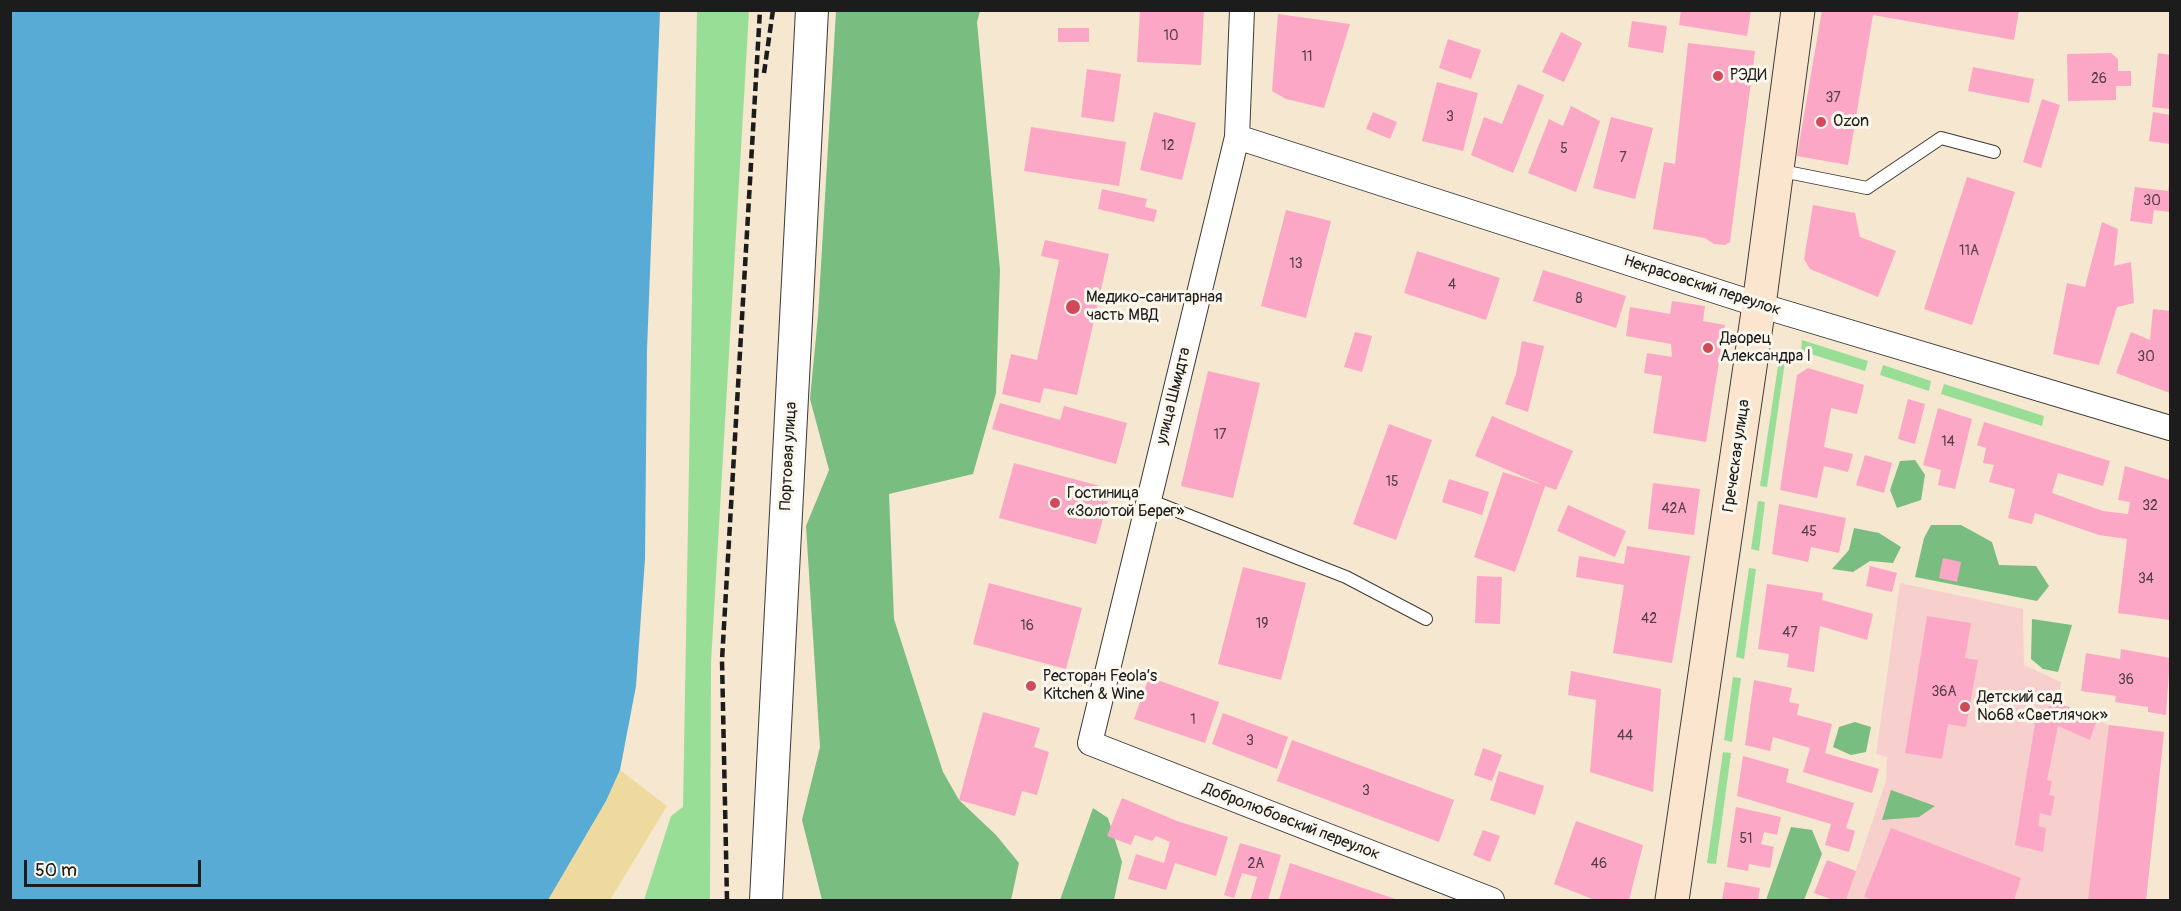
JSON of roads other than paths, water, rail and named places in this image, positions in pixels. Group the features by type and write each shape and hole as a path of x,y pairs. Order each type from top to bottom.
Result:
{"main road":[{"name":"Греческая улица","path":"1672,900 1759,305 1798,10"}],"street":[{"name":"Портовая улица","path":"765,900 812,10"},
{"name":"улица Шмидта","path":"1090,742 1237,136 1242,10"},
{"name":"Некрасовский переулок","path":"1237,136 1759,305 2170,428"},
{"name":"Добролюбовский переулок","path":"1090,742 1492,900"}],"lane":[{"path":"1776,170 1867,188 1941,138 1994,152"},
{"path":"1149,500 1346,577 1426,619"}],"water":[{"path":"10,11 660,11 647,350 645,559 636,686 620,770 606,801 548,900 11,900"}],"railway":[{"path":"727,900 722,660 760,10"},
{"path":"764,73 773,10"}],"place":[{"name":"РЭДИ","path":"1718,76"},
{"name":"Ozon","path":"1821,122"},
{"name":"Медико-санитарная часть МВД","path":"1073,307"},
{"name":"Дворец Александра I","path":"1708,348"},
{"name":"Гостиница «Золотой Берег»","path":"1055,503"},
{"name":"Ресторан Feola’s Kitchen & Wine","path":"1031,686"},
{"name":"Детский сад №68 «Светлячок»","path":"1965,707"}]}
